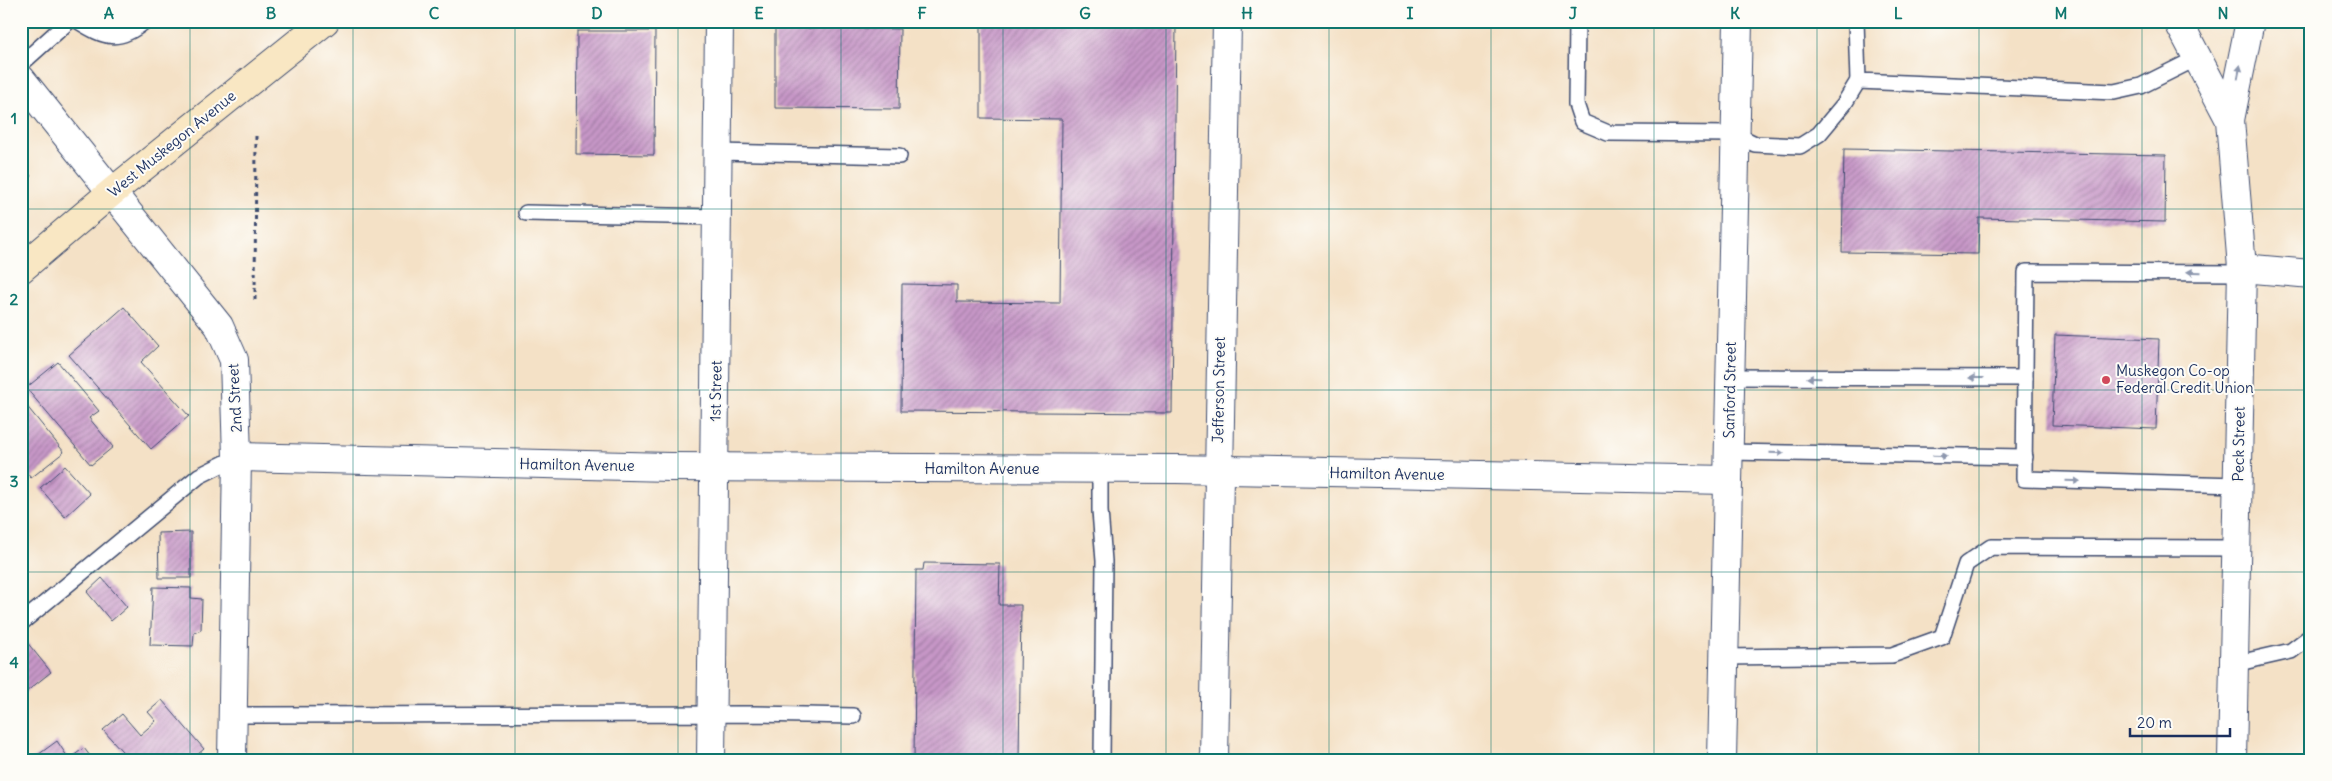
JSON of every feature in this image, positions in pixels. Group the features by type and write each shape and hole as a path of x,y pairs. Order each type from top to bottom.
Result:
{"main road":[{"name":"West Muskegon Avenue","path":"21,269 112,192 325,21"}],"street":[{"name":"1st Street","path":"711,760 719,21"},
{"name":"Jefferson Street","path":"1214,760 1226,21"},
{"name":"Sanford Street","path":"1722,760 1734,134 1738,21"},
{"name":"Peck Street","path":"2178,21 2230,120 2242,270 2232,760"},
{"path":"2230,120 2250,21"},
{"name":"2nd Street","path":"21,79 220,326 234,360 237,457 232,760"},
{"path":"2242,270 2311,274"},
{"name":"Hamilton Avenue","path":"237,457 715,468 1100,469 1728,480"}],"lane":[{"path":"21,64 70,21"},
{"path":"78,21 98,34 120,37 145,21"},
{"path":"1577,21 1576,104 1582,122 1608,133 1734,134 1755,144 1800,146 1819,134 1844,104 1858,81 1856,21"},
{"path":"1858,81 2114,92 2141,86 2197,58"},
{"path":"718,152 899,156"},
{"path":"526,213 717,217"},
{"path":"2238,485 2024,479 2026,272 2242,270"},
{"path":"1730,377 2025,378"},
{"path":"1728,452 2025,458"},
{"path":"21,623 199,476 237,457"},
{"path":"1100,469 1100,511 1104,561 1102,760"},
{"path":"1724,657 1892,655 1942,637 1966,564 1991,547 2236,548"},
{"path":"2234,664 2291,651 2311,636"},
{"path":"232,715 853,716"}],"path":[{"path":"255,300 256,135"}],"building":[{"path":"981,21 1176,23 1172,413 901,411 902,284 957,285 957,302 1060,303 1062,119 981,118"},
{"path":"775,28 900,29 899,109 775,108"},
{"path":"577,31 655,31 654,155 576,154"},
{"path":"1844,149 2166,155 2165,222 1979,218 1978,254 1842,252"},
{"path":"21,165 31,176 21,184"},
{"path":"124,307 158,346 141,362 189,416 151,449 69,355"},
{"path":"2055,335 2159,339 2156,429 2052,425"},
{"path":"58,362 99,411 89,418 113,447 91,465 26,388"},
{"path":"21,399 64,452 31,478 21,466"},
{"path":"65,466 90,494 65,517 40,488"},
{"path":"191,532 191,578 159,578 158,533"},
{"path":"924,563 1000,564 999,605 1021,605 1019,760 914,760 916,570 923,570"},
{"path":"102,578 127,607 111,621 87,592"},
{"path":"153,587 191,588 191,598 202,599 201,630 194,633 193,646 150,645"},
{"path":"26,641 51,672 21,696 21,644"},
{"path":"162,700 204,749 191,760 130,760 103,730 122,714 140,735 156,721 148,712"},
{"path":"57,741 69,759 84,748 93,760 31,760"}],"place":[{"name":"Muskegon Co-op Federal Credit Union","path":"2106,380"}]}
